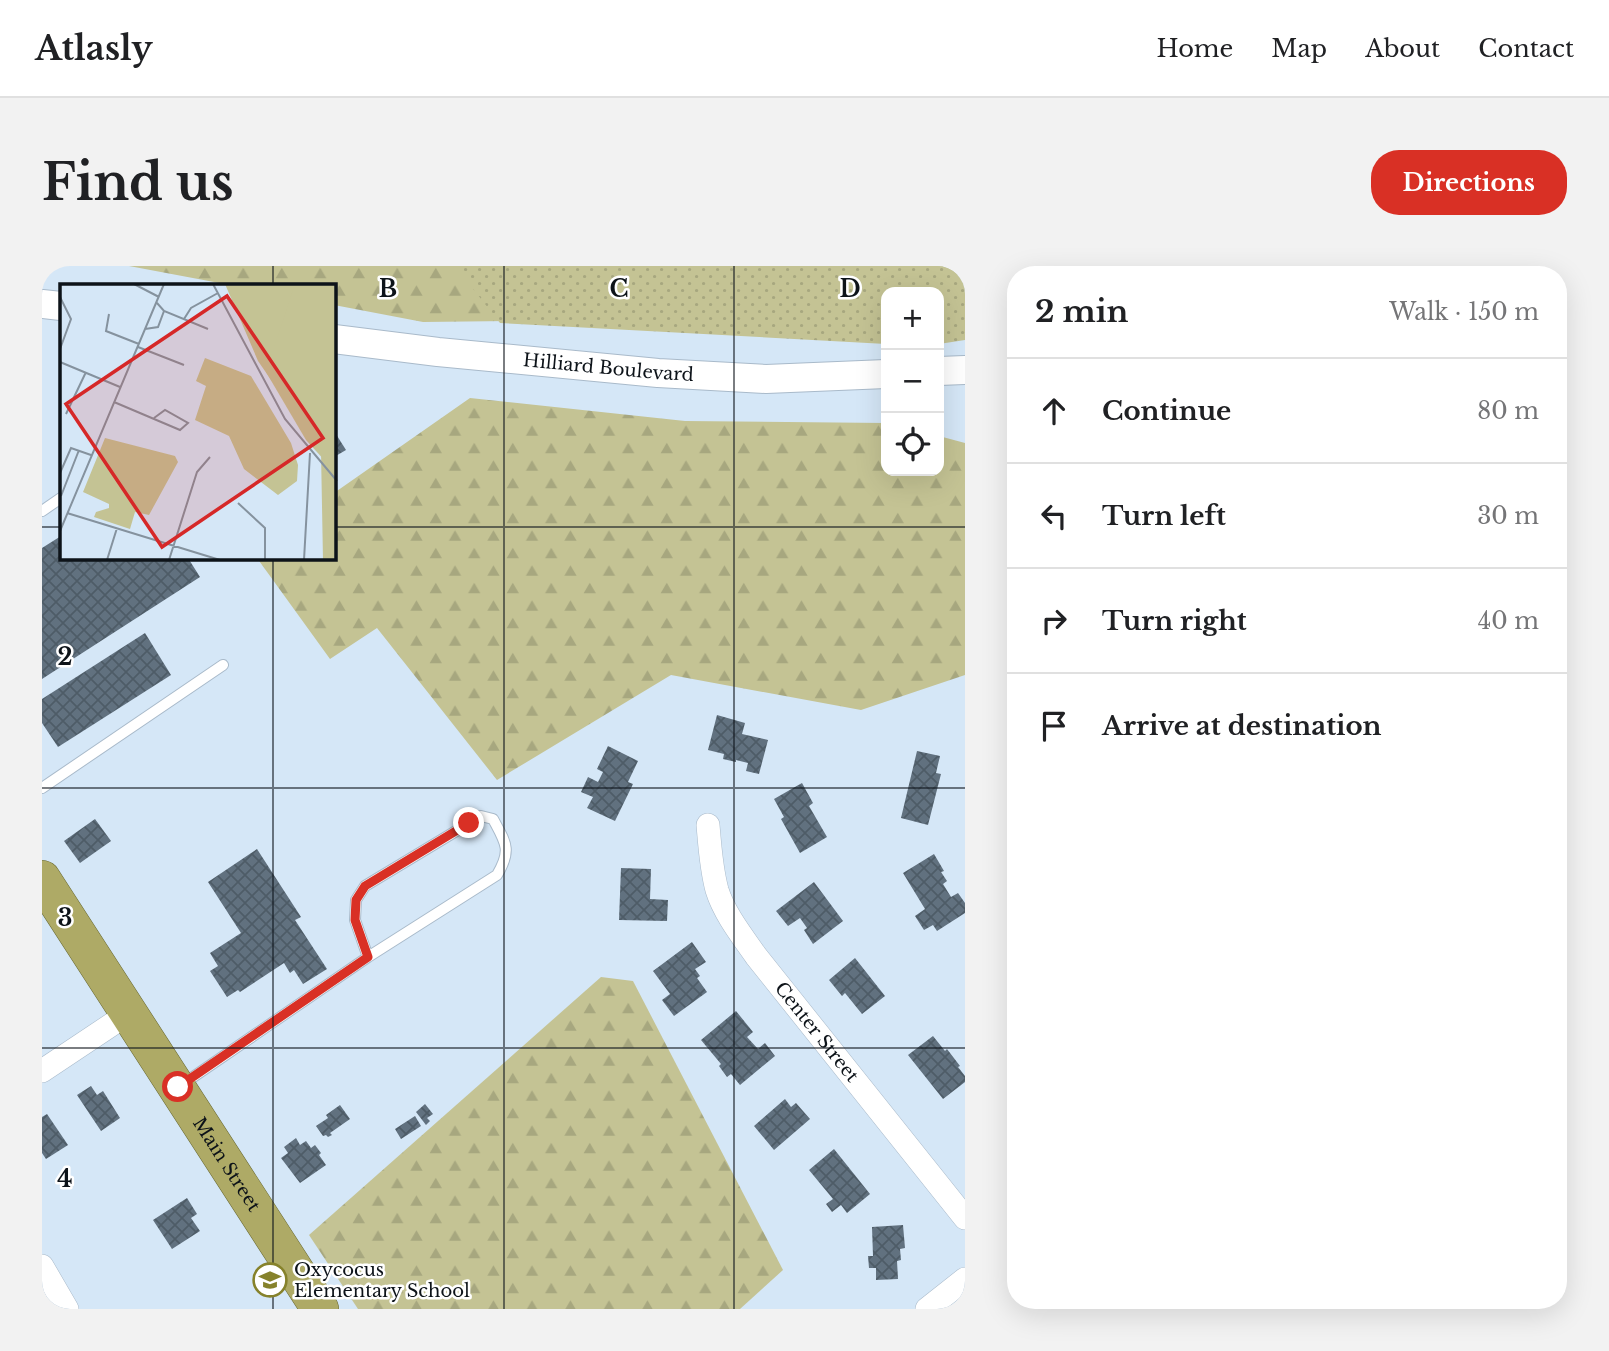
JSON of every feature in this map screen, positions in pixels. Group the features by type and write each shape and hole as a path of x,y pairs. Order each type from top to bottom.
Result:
{"highway":[{"name":"Main Street","path":"42,879 320,1309"}],"street":[{"path":"42,304 60,306"},
{"name":"Hilliard Boulevard","path":"336,339 438,352 671,374 766,379 881,374"},
{"path":"944,371 965,370"},
{"name":"Center Street","path":"708,825 710,857 718,892 736,928 965,1218"},
{"path":"42,1070 129,1013"},
{"path":"42,1266 67,1309"},
{"path":"927,1309 965,1279"}],"lane":[{"path":"42,511 60,499"},
{"path":"42,788 223,665"},
{"path":"178,1087 368,957 497,875 506,861 506,841 494,819 481,816 365,886 356,900 355,920 368,957"}],"green space":[{"path":"129,266 965,266 944,287 881,287 881,317 423,322 336,305 336,284 225,284"},
{"path":"455,266 965,266 965,340 944,343 944,287 881,287 881,344 500,323"},
{"path":"470,398 685,421 881,423 881,476 944,476 944,437 965,443 965,675 861,710 671,675 497,780 377,628 330,659 258,560 336,560 336,492"},
{"path":"601,977 633,981 783,1270 740,1309 358,1309 309,1235"}],"building":[{"path":"336,434 346,450 336,456"},
{"path":"60,537 60,560 189,560 200,577 42,679 42,548"},
{"path":"145,633 171,675 58,747 42,723 42,699"},
{"path":"717,715 745,723 742,734 768,740 759,774 746,771 748,763 723,759 724,754 708,750"},
{"path":"608,746 638,761 628,782 633,784 615,821 587,808 593,797 581,792 588,777 598,782 603,772 597,769"},
{"path":"917,751 940,756 936,773 941,774 928,825 901,818"},
{"path":"802,783 813,803 809,806 827,837 800,853 781,819 784,817 774,799"},
{"path":"95,819 111,841 80,863 64,841"},
{"path":"257,849 301,917 295,920 327,969 303,984 294,970 290,973 284,963 240,992 238,990 227,997 210,971 218,966 210,953 241,933 208,882"},
{"path":"934,854 944,871 941,872 947,881 943,884 951,897 958,893 965,903 965,913 937,931 933,925 924,930 915,916 925,909 903,873"},
{"path":"621,868 651,869 650,899 668,900 667,921 619,920"},
{"path":"814,882 843,921 813,944 800,918 788,926 776,911"},
{"path":"692,942 706,962 695,969 700,976 697,978 707,992 674,1016 662,1000 670,994 653,971"},
{"path":"855,958 885,996 862,1014 845,993 842,996 829,980"},
{"path":"736,1011 753,1032 747,1037 758,1049 765,1043 775,1056 740,1085 731,1074 727,1077 719,1066 721,1064 701,1040"},
{"path":"933,1036 945,1051 947,1049 965,1076 965,1082 943,1099 908,1055"},
{"path":"91,1086 97,1095 103,1091 120,1118 101,1131 77,1095"},
{"path":"785,1099 791,1107 796,1103 810,1119 774,1150 754,1126"},
{"path":"425,1104 433,1114 427,1118 430,1121 426,1125 416,1112"},
{"path":"340,1105 350,1119 330,1133 332,1135 323,1136 316,1126"},
{"path":"47,1114 68,1145 46,1159 42,1153 42,1117"},
{"path":"415,1116 421,1126 401,1139 395,1129"},
{"path":"296,1138 300,1145 306,1141 311,1148 315,1145 326,1165 300,1183 281,1158 288,1153 284,1147"},
{"path":"834,1149 870,1194 847,1213 841,1205 832,1212 826,1204 833,1199 809,1170"},
{"path":"187,1198 197,1214 191,1218 200,1231 172,1249 153,1220"},
{"path":"903,1225 905,1248 900,1249 901,1260 897,1261 898,1279 876,1280 876,1268 869,1268 868,1256 873,1256 872,1227"}],"place":[{"name":"Oxycocus Elementary School","path":"270,1280"}],"route":[{"path":"178,1087 368,957 355,920 356,900 365,886 469,823"}]}
